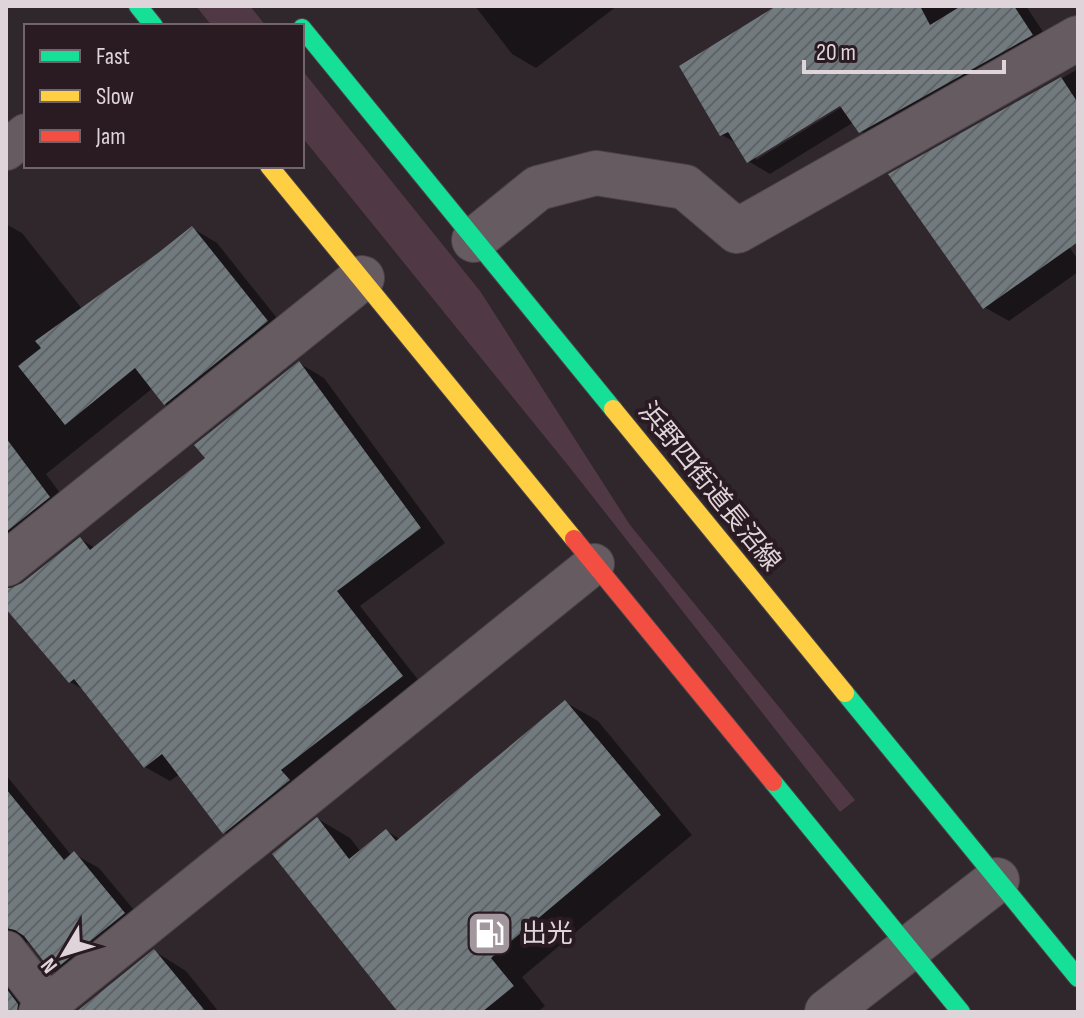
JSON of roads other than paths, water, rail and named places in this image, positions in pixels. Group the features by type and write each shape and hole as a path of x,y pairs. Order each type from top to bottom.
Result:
{"main road":[{"path":"138,6 152,24"},
{"name":"浜野四街道長沼線","path":"304,29 1078,978"},
{"path":"271,168 961,1012"}],"street":[{"path":"474,240 538,188 596,173 685,187 737,231 1078,38"},
{"path":"6,564 362,278"},
{"path":"827,1012 997,880"}],"lane":[{"path":"6,150 24,136"},
{"path":"6,951 43,1008 594,564"}],"place":[{"name":"出光","path":"490,934"}]}
